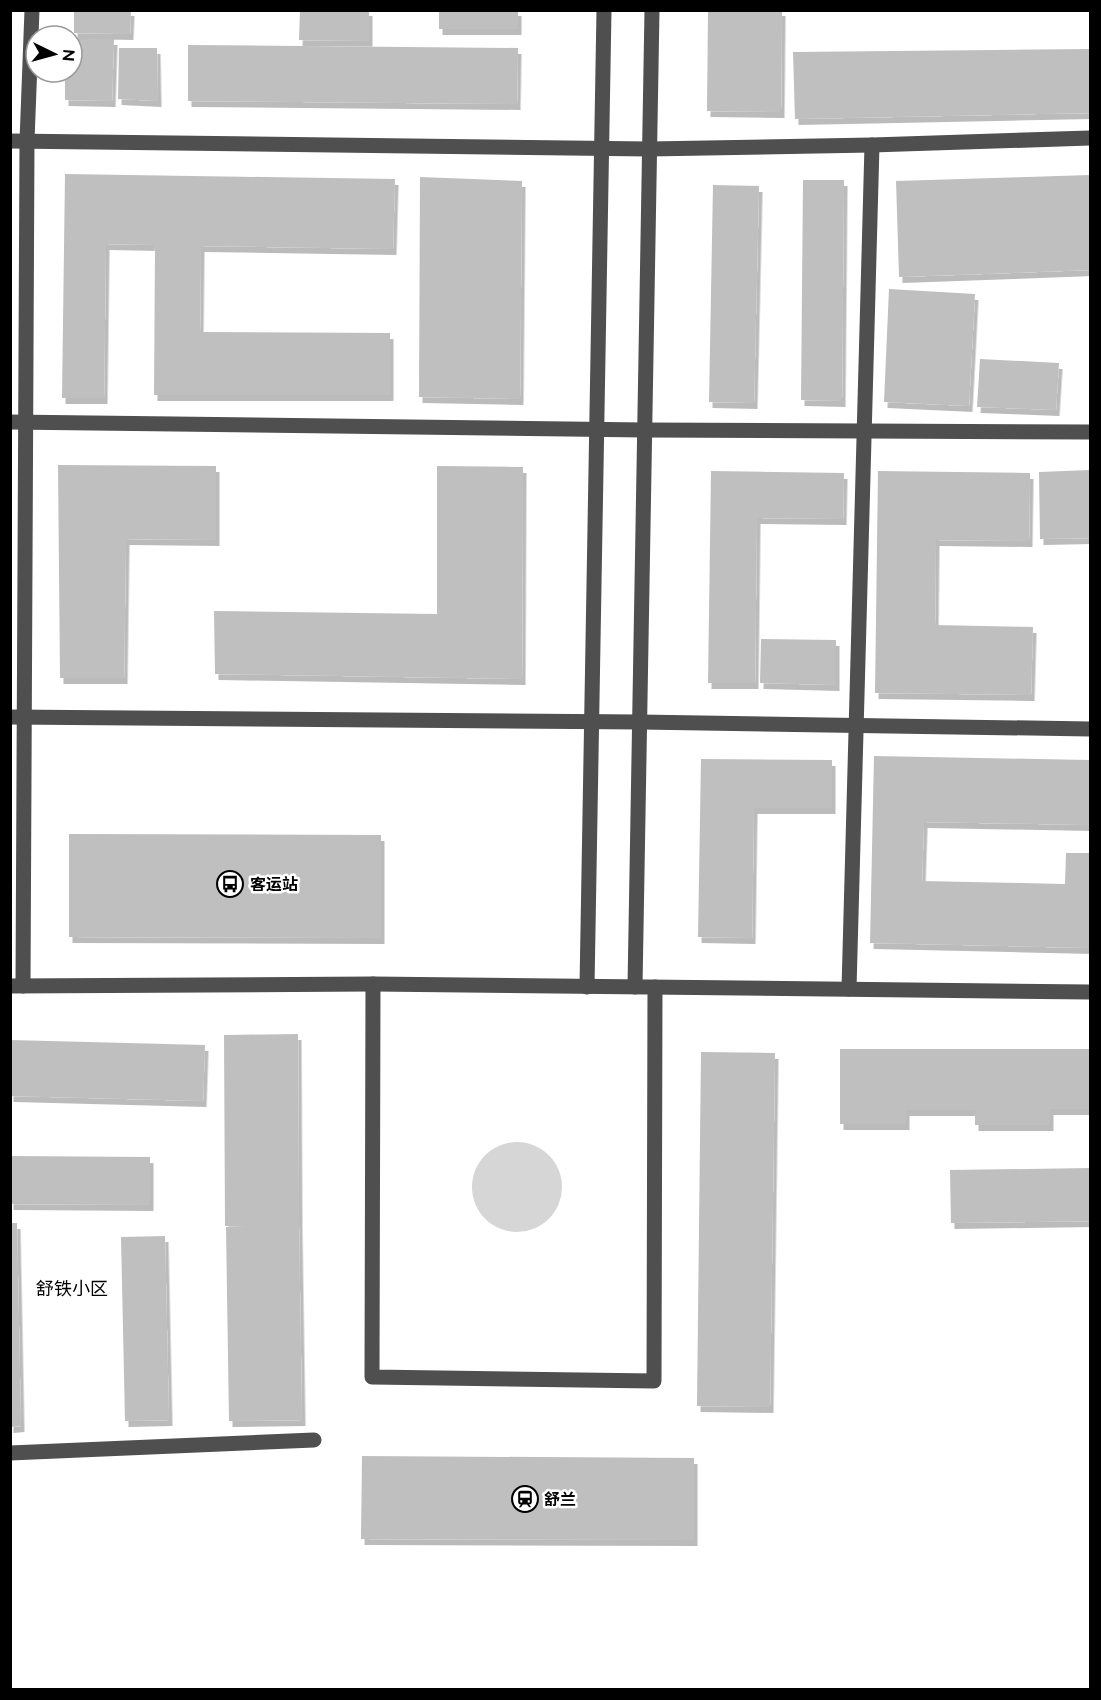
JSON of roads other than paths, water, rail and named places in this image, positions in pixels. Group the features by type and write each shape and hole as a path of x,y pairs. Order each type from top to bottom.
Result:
{"street":[{"path":"32,10 18,422 17,986 373,984 1090,992"},
{"path":"587,987 604,10"},
{"path":"635,987 652,10"},
{"path":"10,141 649,149 1090,138"},
{"path":"849,989 872,145"},
{"path":"18,422 645,430 1090,432"},
{"path":"17,717 640,722 1090,729"},
{"path":"373,984 372,1377 654,1381 656,987"},
{"path":"10,1453 314,1440"}],"place":[{"name":"客运站","path":"230,884"},
{"name":"舒兰","path":"525,1499"}],"district":[{"name":"舒铁小区","path":"72,1289"}]}
